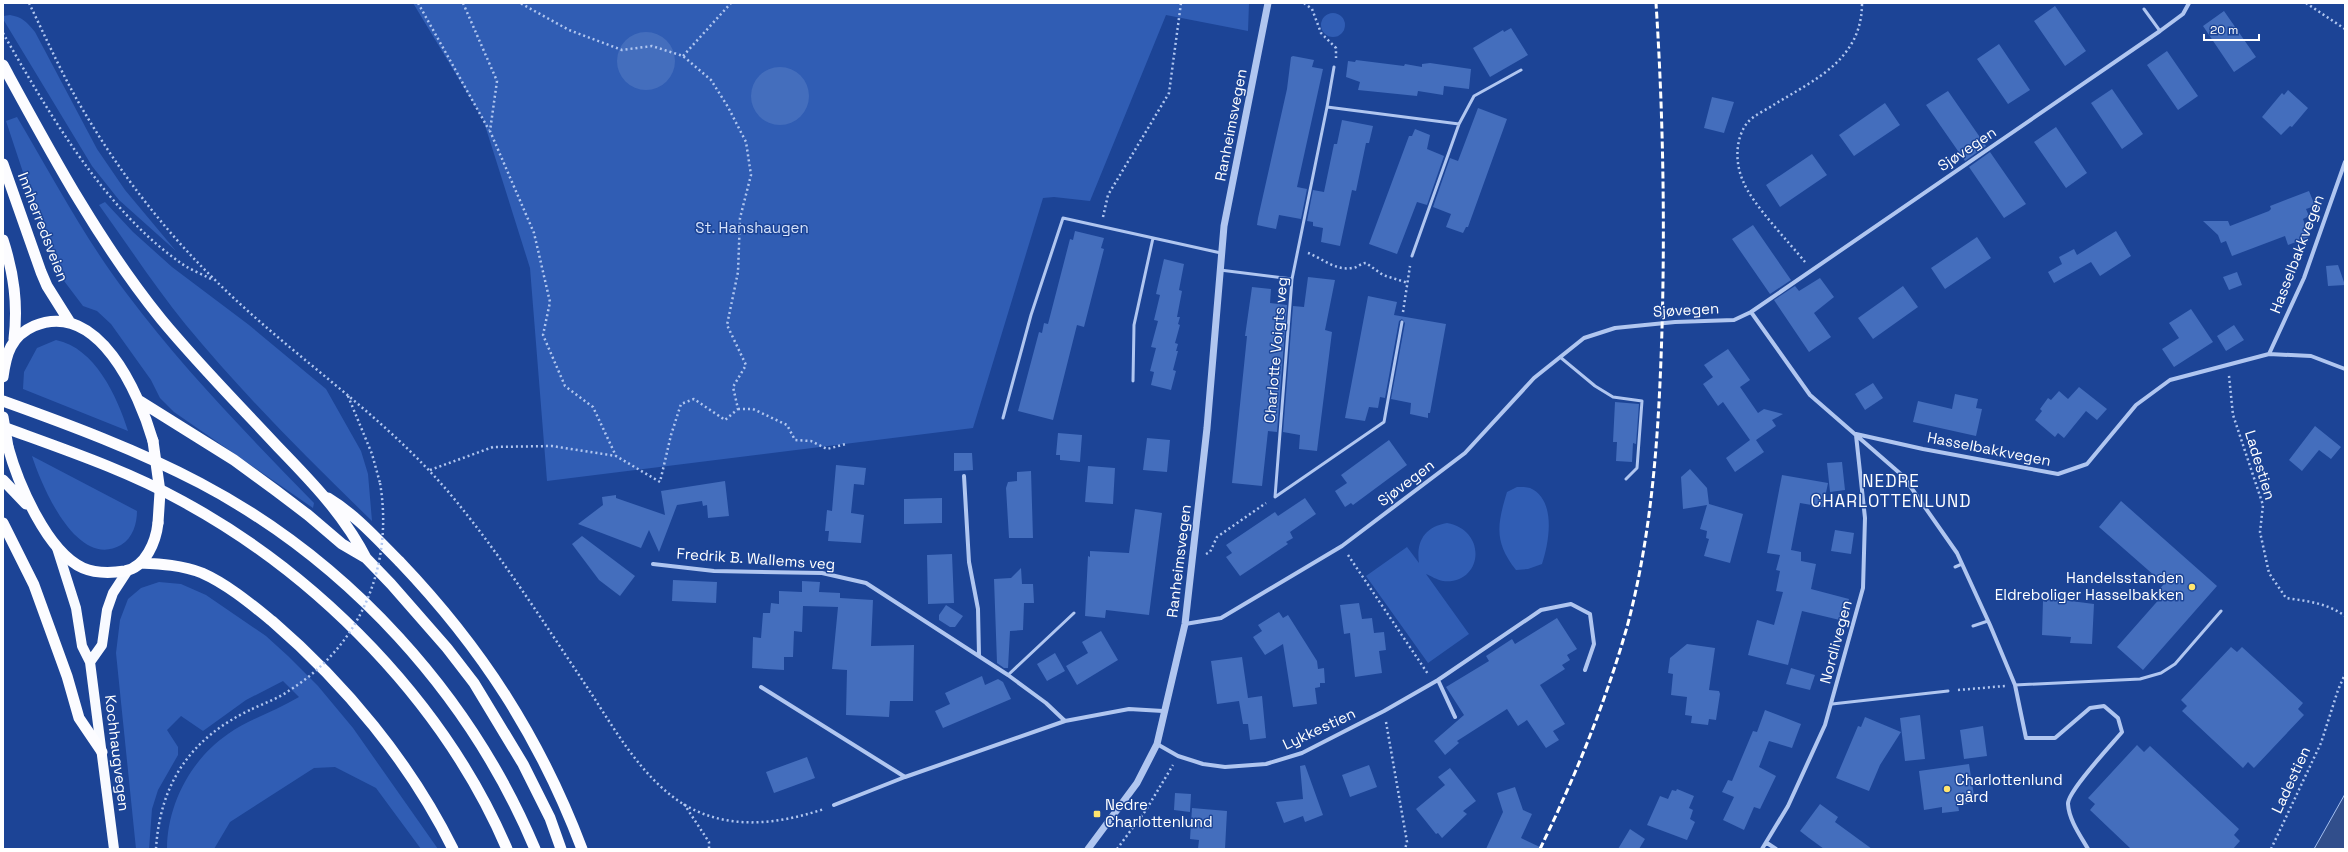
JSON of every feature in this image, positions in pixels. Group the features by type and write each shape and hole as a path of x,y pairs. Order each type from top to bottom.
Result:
{"highway":[{"path":"3,65 91,221 137,287 196,360 324,495 342,522 354,534 366,558 425,622 474,683 523,764 550,818 561,849"},
{"name":"Innherredsveien","path":"3,164 41,272 47,286 69,321"},
{"path":"3,240 10,260 16,297 3,377"},
{"path":"3,417 8,447 16,475 38,517 58,548 70,560 84,568 100,572 128,570 140,563 153,542 158,523 160,492 153,441 138,400 121,368 105,347 86,330 69,321 51,321 41,323 24,331 9,344"},
{"path":"3,400 122,446 200,483 267,525 300,548 341,581 388,627 425,667 466,722 500,779 535,849"},
{"path":"138,400 234,460 308,515 342,544 366,558"},
{"path":"3,427 121,473 182,501 236,533 283,568 322,600 367,642 416,699 444,737 478,789 507,849"},
{"path":"3,480 38,517"},
{"path":"324,495 350,512 438,603 509,697 543,757 582,849"},
{"path":"3,523 34,585 67,676 79,718 102,752"},
{"path":"140,563 180,567 202,573 235,593 294,641 350,698 379,734 413,782 453,849"}],"main road":[{"name":"Kochhaugvegen","path":"58,548 76,608 82,646 90,662 114,849"},
{"path":"90,662 102,645 106,610 113,593 128,570"}],"street":[{"name":"Ranheimsvegen","path":"1088,849 1137,783 1157,744 1185,624 1207,428 1221,253 1268,3"},
{"name":"Sjøvegen","path":"1185,624 1222,618 1342,546 1465,453 1534,378 1584,338 1615,328 1675,322 1734,320 1751,312 1811,269 2160,31 2183,14 2189,3"},
{"name":"Hasselbakkvegen","path":"2269,354 2304,278 2345,162"},
{"name":"Hasselbakkvegen","path":"1751,312 1810,395 1903,476 1932,515 1962,564 2015,685 2026,738 2055,738 2090,708 2104,706 2118,718 2122,732 2077,785 2068,802 2070,816 2088,849"},
{"name":"Hasselbakkvegen","path":"1856,434 2058,474 2087,464 2136,405 2170,380 2269,354 2311,356 2345,369"},
{"name":"Nordlivegen","path":"1762,849 1788,806 1826,725 1863,588 1864,518 1856,434"},
{"path":"964,476 968,562 978,609 979,655"},
{"name":"Fredrik B. Wallems veg","path":"653,564 714,571 822,573 866,583 884,593 1008,674 1046,703 1065,721"},
{"name":"Lykkestien","path":"1157,744 1178,756 1203,764 1225,767 1266,764 1302,754 1384,711 1438,680 1541,610 1572,604 1590,614 1594,644 1585,670"},
{"path":"1438,680 1456,717"},
{"path":"761,687 905,777"},
{"path":"834,805 905,777 1065,721 1129,709 1164,711"},
{"path":"1767,842 1776,849"}],"lane":[{"path":"2144,9 2160,31"},
{"name":"Charlotte Voigts veg","path":"1275,497 1292,278 1299,250 1334,67"},
{"path":"1412,256 1459,124 1474,96 1521,70"},
{"path":"1327,107 1459,124"},
{"path":"1002,418 1031,315 1063,218 1221,253"},
{"path":"1133,381 1134,325 1153,238"},
{"path":"1220,270 1292,278"},
{"path":"1275,497 1384,422 1402,322"},
{"path":"1560,357 1595,386 1613,397 1642,401 1637,468 1626,479"},
{"path":"1954,567 1962,564"},
{"path":"2015,685 2140,680 2161,673 2176,664 2221,610"},
{"path":"1008,674 1074,613"},
{"path":"1973,626 1988,621"},
{"path":"1832,704 1948,691"}],"path":[{"path":"29,3 85,114 110,152 165,226 215,281 261,323 347,393 403,442 430,470 490,544 645,772 683,804 709,842 708,849"},
{"path":"418,3 490,131 534,233 550,302 543,335 565,386 594,407 616,456"},
{"path":"464,3 497,81 490,131"},
{"path":"520,3 569,30 622,50 652,46 683,56 710,80 728,107 746,142 751,175 740,218 738,272 727,325 746,366 733,387 738,409"},
{"path":"683,56 731,3"},
{"path":"1101,226 1108,195 1169,93 1180,3"},
{"path":"1304,3 1312,9 1320,33 1336,48 1334,67"},
{"path":"1811,269 1748,192 1738,168 1738,146 1743,130 1754,117 1817,80 1839,61 1853,43 1862,21 1862,3"},
{"path":"2306,3 2345,29"},
{"path":"3,33 62,129 89,169 109,194 136,224 179,262 215,281"},
{"path":"1299,250 1311,254 1331,265 1352,268 1366,263 1383,275 1408,283"},
{"path":"1402,322 1412,256"},
{"name":"Ladestien","path":"2227,365 2233,414 2263,505 2260,532 2269,573 2286,598 2313,601 2337,610 2345,616"},
{"path":"156,849 160,811 178,770 190,754 212,732 225,722 289,691 318,670 346,639 369,599 380,560 384,515 380,483 363,429 347,393"},
{"path":"430,470 493,448 552,446 616,456 660,482 681,404 694,399 725,420 738,409 753,409 787,425 795,440 811,441 827,449 846,444"},
{"path":"1192,560 1210,552 1217,537 1275,497"},
{"path":"1342,546 1434,682"},
{"name":"Ladestien","path":"2271,849 2321,743 2338,690 2345,674"},
{"path":"1948,691 2015,685"},
{"path":"1384,711 1407,842 1405,849"},
{"path":"1117,849 1146,810 1178,756"},
{"path":"683,804 724,820 760,824 799,816 834,805"}],"green space":[{"name":"St. Hanshaugen","path":"413,3 1249,3 1248,31 1166,15 1090,201 1054,197 1043,198 973,428 547,481 530,268 483,119"},
{"path":"1333,13 1342,16 1345,25 1342,34 1333,37 1324,34 1321,25 1324,16"},
{"path":"10,15 24,20 35,32 97,149 125,190 176,251 119,200 92,166 3,19 3,16"},
{"path":"17,117 97,251 148,322 241,427 314,503 313,508 174,412 160,398 151,380 111,324 97,311 83,306 55,269 6,121"},
{"path":"105,202 133,232 172,267 249,325 326,389 361,451 368,474 372,521 276,426 186,325 152,281 99,205"},
{"path":"56,340 70,345 93,363 111,389 118,403 128,431 23,389 24,372 37,348"},
{"path":"32,456 137,511 134,530 129,538 121,545 105,550 90,546 76,536 64,522 53,504"},
{"path":"1517,487 1530,488 1539,494 1548,512 1549,523 1547,545 1542,564 1528,569 1516,570 1504,551 1501,542 1500,524 1507,492"},
{"path":"1447,523 1460,528 1470,536 1474,546 1475,556 1472,567 1466,575 1456,580 1443,581 1426,574 1469,634 1428,663 1366,576 1407,547 1419,563 1419,548 1423,537 1432,528"},
{"path":"159,582 181,584 206,595 266,636 288,656 318,686 353,728 438,849 421,849 376,788 335,767 314,768 230,822 214,849 167,849 171,816 184,784 192,770 215,744 228,734 299,697 283,681 246,700 203,731 181,716 167,730 178,747 178,755 158,790 152,809 149,849 136,849 116,653 120,620 128,599 141,588"}],"shaded area":[{"path":"2345,794 2345,849 2314,849"}],"building":[{"path":"2055,6 2086,51 2065,66 2034,21"},
{"path":"2224,11 2256,57 2234,72 2203,26"},
{"path":"1511,28 1528,55 1490,77 1473,48 1503,30 1504,32"},
{"path":"640,32 652,32 667,40 675,55 675,67 667,82 652,90 640,90 625,82 617,67 617,55 625,40"},
{"path":"1999,44 2030,90 2008,104 1977,59"},
{"path":"2167,51 2198,96 2178,110 2147,65"},
{"path":"1293,56 1314,60 1312,67 1323,69 1297,187 1307,189 1301,219 1279,215 1276,229 1257,225 1287,89 1291,57"},
{"path":"1356,60 1422,67 1422,64 1430,63 1471,69 1469,89 1444,86 1443,95 1418,91 1417,96 1358,90 1360,82 1346,77 1348,61 1355,62"},
{"path":"774,67 786,67 801,75 809,90 809,102 801,117 786,125 774,125 759,117 751,102 751,90 759,75"},
{"path":"2112,89 2143,134 2122,149 2091,103"},
{"path":"2288,90 2308,108 2292,127 2290,126 2281,135 2262,117 2282,93 2284,95"},
{"path":"1948,91 1986,146 1965,161 1926,105"},
{"path":"1712,97 1734,102 1724,133 1704,128"},
{"path":"1885,103 1900,125 1854,156 1839,135"},
{"path":"1478,108 1507,119 1468,227 1466,227 1463,233 1446,227 1451,214 1433,207 1450,158 1458,161"},
{"path":"1342,120 1373,126 1369,143 1366,143 1356,191 1352,190 1340,246 1321,242 1323,228 1313,226 1313,222 1307,221 1313,190 1324,192 1334,144 1337,144"},
{"path":"2056,127 2087,173 2066,188 2034,142"},
{"path":"1415,129 1430,135 1427,149 1444,156 1427,205 1417,202 1397,254 1369,244 1409,136 1412,136"},
{"path":"1990,152 2026,204 2004,218 1969,167"},
{"path":"1812,154 1827,175 1780,207 1766,185"},
{"path":"2309,191 2315,206 2306,209 2309,216 2303,219 2309,237 2288,245 2285,236 2232,256 2226,241 2221,243 2218,235 2203,221 2228,221 2230,226 2269,211 2271,209 2270,206"},
{"path":"1753,225 1791,280 1770,294 1732,239"},
{"path":"1075,231 1104,238 1101,248 1104,249 1084,327 1077,325 1053,420 1018,411 1039,332 1042,333 1044,323 1048,324 1070,239 1073,240"},
{"path":"2116,231 2131,256 2100,276 2091,262 2054,283 2048,272 2062,264 2059,257 2074,249 2077,255"},
{"path":"1977,237 1991,258 1945,289 1931,268"},
{"path":"1164,259 1184,264 1179,290 1182,291 1177,317 1180,317 1178,324 1180,325 1175,343 1178,344 1176,351 1178,351 1173,370 1176,371 1171,390 1151,385 1154,372 1150,371 1156,348 1151,347 1158,321 1154,320 1160,295 1156,294"},
{"path":"2338,265 2345,285 2328,286 2326,266"},
{"path":"2237,272 2242,285 2229,290 2223,277"},
{"path":"1308,277 1335,280 1325,330 1332,332 1317,451 1299,449 1300,435 1283,432 1293,306 1304,307"},
{"path":"1820,278 1834,297 1814,313 1831,337 1809,352 1774,300 1795,286 1799,291"},
{"path":"1903,286 1918,307 1873,339 1858,318"},
{"path":"1252,287 1271,289 1270,303 1287,305 1277,432 1268,431 1262,486 1232,483 1247,336 1245,336"},
{"path":"1368,296 1397,302 1394,315 1446,324 1428,418 1410,414 1411,403 1391,399 1405,323 1402,319 1399,321 1385,398 1380,397 1378,408 1369,407 1365,421 1345,418"},
{"path":"2191,309 2213,342 2174,367 2162,349 2179,338 2169,323"},
{"path":"2234,325 2244,340 2226,351 2217,336"},
{"path":"1728,349 1750,380 1740,387 1758,413 1764,409 1783,414 1772,420 1776,426 1756,440 1764,452 1735,472 1726,458 1750,440 1723,402 1718,406 1703,384 1713,377 1704,365"},
{"path":"1873,383 1883,398 1865,410 1855,394"},
{"path":"2079,387 2107,409 2097,420 2086,411 2064,438 2058,433 2055,437 2035,420 2042,411 2040,409 2048,398 2051,400 2059,391 2068,399"},
{"path":"1955,394 1978,399 1976,408 1982,409 1976,436 1913,422 1918,401 1952,409"},
{"path":"1615,402 1639,404 1636,444 1633,443 1632,462 1616,461 1617,442 1613,442"},
{"path":"2315,426 2341,447 2331,459 2319,450 2302,471 2289,460"},
{"path":"1058,433 1082,435 1080,462 1060,460 1060,455 1056,455"},
{"path":"1147,438 1170,440 1167,472 1143,470"},
{"path":"1389,440 1407,465 1353,505 1351,503 1345,507 1335,491 1347,483 1341,475"},
{"path":"954,453 972,453 973,470 954,471"},
{"path":"1842,462 1845,490 1830,492 1827,463"},
{"path":"836,465 866,468 864,485 854,484 851,513 864,515 861,543 828,541 829,531 825,531 827,510 832,511"},
{"path":"1088,466 1115,468 1113,504 1085,502"},
{"path":"1690,469 1707,488 1709,504 1743,514 1730,563 1704,556 1709,539 1706,538 1707,531 1700,529 1707,505 1683,509 1681,477"},
{"path":"1031,471 1033,538 1009,538 1006,488 1008,482 1017,481 1017,472"},
{"path":"1782,475 1828,483 1823,507 1800,503 1791,550 1801,552 1801,561 1816,564 1811,589 1849,599 1844,621 1802,611 1788,665 1748,655 1757,620 1774,625 1783,592 1776,591 1780,571 1776,570 1780,555 1767,553"},
{"path":"725,481 729,516 708,518 707,505 703,506 702,501 677,505 659,552 649,530 641,548 578,524 603,505 602,497 616,495 616,498 665,515 661,491"},
{"path":"942,498 942,523 904,524 904,499"},
{"path":"1305,498 1316,514 1290,532 1293,538 1286,542 1288,544 1240,576 1226,557 1232,553 1226,545 1275,512 1278,516"},
{"name":"Handelsstanden Eldreboliger Hasselbakken","path":"2121,501 2217,586 2143,670 2117,647 2162,596 2157,592 2164,584 2099,527"},
{"path":"1135,509 1162,513 1149,615 1106,610 1105,618 1085,616 1088,556 1090,557 1090,551 1129,553"},
{"path":"1835,530 1854,533 1851,554 1831,551"},
{"path":"582,536 635,576 620,596 599,580 572,544"},
{"path":"952,554 954,603 928,604 927,555"},
{"path":"1021,568 1022,584 1033,584 1034,603 1024,603 1023,630 1010,631 1008,668 1004,668 997,663 994,579 1011,578"},
{"path":"673,580 717,582 716,603 672,601"},
{"path":"802,581 820,582 819,592 840,593 840,598 873,600 871,646 914,645 913,701 890,701 889,717 846,715 847,670 832,669 838,607 803,606 802,632 794,631 793,657 784,657 784,670 752,668 753,637 761,638 763,613 770,613 771,603 779,604 779,591 802,592"},
{"path":"2047,594 2064,595 2063,600 2094,604 2092,644 2070,643 2071,637 2042,635 2043,601 2047,602"},
{"path":"1359,603 1362,619 1372,618 1374,633 1384,632 1386,650 1379,651 1382,673 1355,677 1350,633 1344,634 1340,605"},
{"path":"946,605 963,616 955,627 950,627 939,620 939,615"},
{"path":"1279,612 1283,618 1288,615 1317,661 1318,669 1324,668 1325,683 1320,683 1320,687 1315,688 1317,704 1293,707 1283,644 1265,655 1253,637 1262,631 1258,625"},
{"path":"1557,618 1577,649 1567,655 1570,660 1562,665 1565,669 1540,685 1565,724 1553,731 1559,740 1546,748 1527,720 1518,726 1507,709 1457,741 1459,743 1445,755 1434,741 1464,715 1446,687 1489,661 1486,656 1512,639 1515,644"},
{"path":"1101,631 1118,660 1077,685 1066,666 1088,653 1082,642"},
{"path":"1687,644 1715,648 1709,690 1719,691 1720,694 1716,720 1709,719 1708,725 1691,723 1692,716 1685,715 1687,697 1671,695 1673,674 1668,673 1670,658"},
{"path":"2231,647 2237,652 2242,647 2303,703 2298,709 2304,715 2254,768 2248,762 2243,768 2182,711 2187,706 2181,700"},
{"path":"1055,653 1065,671 1047,681 1037,664"},
{"path":"1242,657 1248,698 1262,696 1266,738 1250,740 1248,724 1243,724 1239,701 1217,704 1211,661"},
{"path":"1791,668 1815,675 1810,690 1786,684"},
{"path":"982,676 985,685 998,679 1003,682 1011,699 943,728 935,711 950,704 945,693"},
{"path":"1765,710 1801,724 1792,748 1769,741 1759,767 1776,776 1760,809 1754,807 1744,830 1723,820 1734,797 1722,792 1728,780 1732,781 1753,731 1757,732"},
{"path":"1920,715 1925,759 1905,761 1900,718"},
{"path":"1865,717 1901,732 1880,765 1869,791 1836,778 1858,726 1861,727"},
{"path":"1983,726 1987,756 1964,759 1960,730"},
{"path":"2137,745 2144,752 2150,746 2239,829 2234,835 2240,841 2233,849 2131,849 2090,810 2095,804 2088,798"},
{"path":"807,757 815,778 774,793 766,772"},
{"name":"Charlottenlund gård","path":"1969,764 1975,802 1958,805 1959,811 1942,813 1942,807 1924,810 1919,771"},
{"path":"1305,765 1323,815 1305,822 1303,816 1284,823 1276,802 1303,799 1300,766"},
{"path":"1369,765 1377,787 1350,797 1342,775"},
{"path":"1450,768 1476,801 1463,811 1467,814 1442,838 1438,833 1436,834 1416,809 1445,785 1438,777"},
{"path":"1515,787 1523,810 1532,814 1521,838 1544,849 1486,849 1503,812 1497,793"},
{"path":"1677,789 1694,796 1689,808 1693,810 1690,819 1695,822 1687,840 1647,825 1660,796 1668,799 1672,790 1676,791"},
{"path":"1175,793 1191,794 1190,812 1174,810"},
{"path":"1820,804 1838,817 1835,822 1872,849 1824,849 1800,831"},
{"path":"1192,808 1227,811 1225,849 1198,849 1199,840 1190,839"},
{"path":"1630,829 1645,839 1639,849 1618,849"}],"railway":[{"path":"1540,849 1577,767 1609,684 1627,627 1636,590 1649,516 1659,404 1663,288 1662,125 1656,3"}],"place":[{"name":"Handelsstanden Eldreboliger Hasselbakken","path":"2192,587"},
{"name":"Charlottenlund gård","path":"1947,789"},
{"name":"Nedre Charlottenlund","path":"1097,814"}],"district":[{"name":"NEDRE CHARLOTTENLUND","path":"1891,491"}]}
